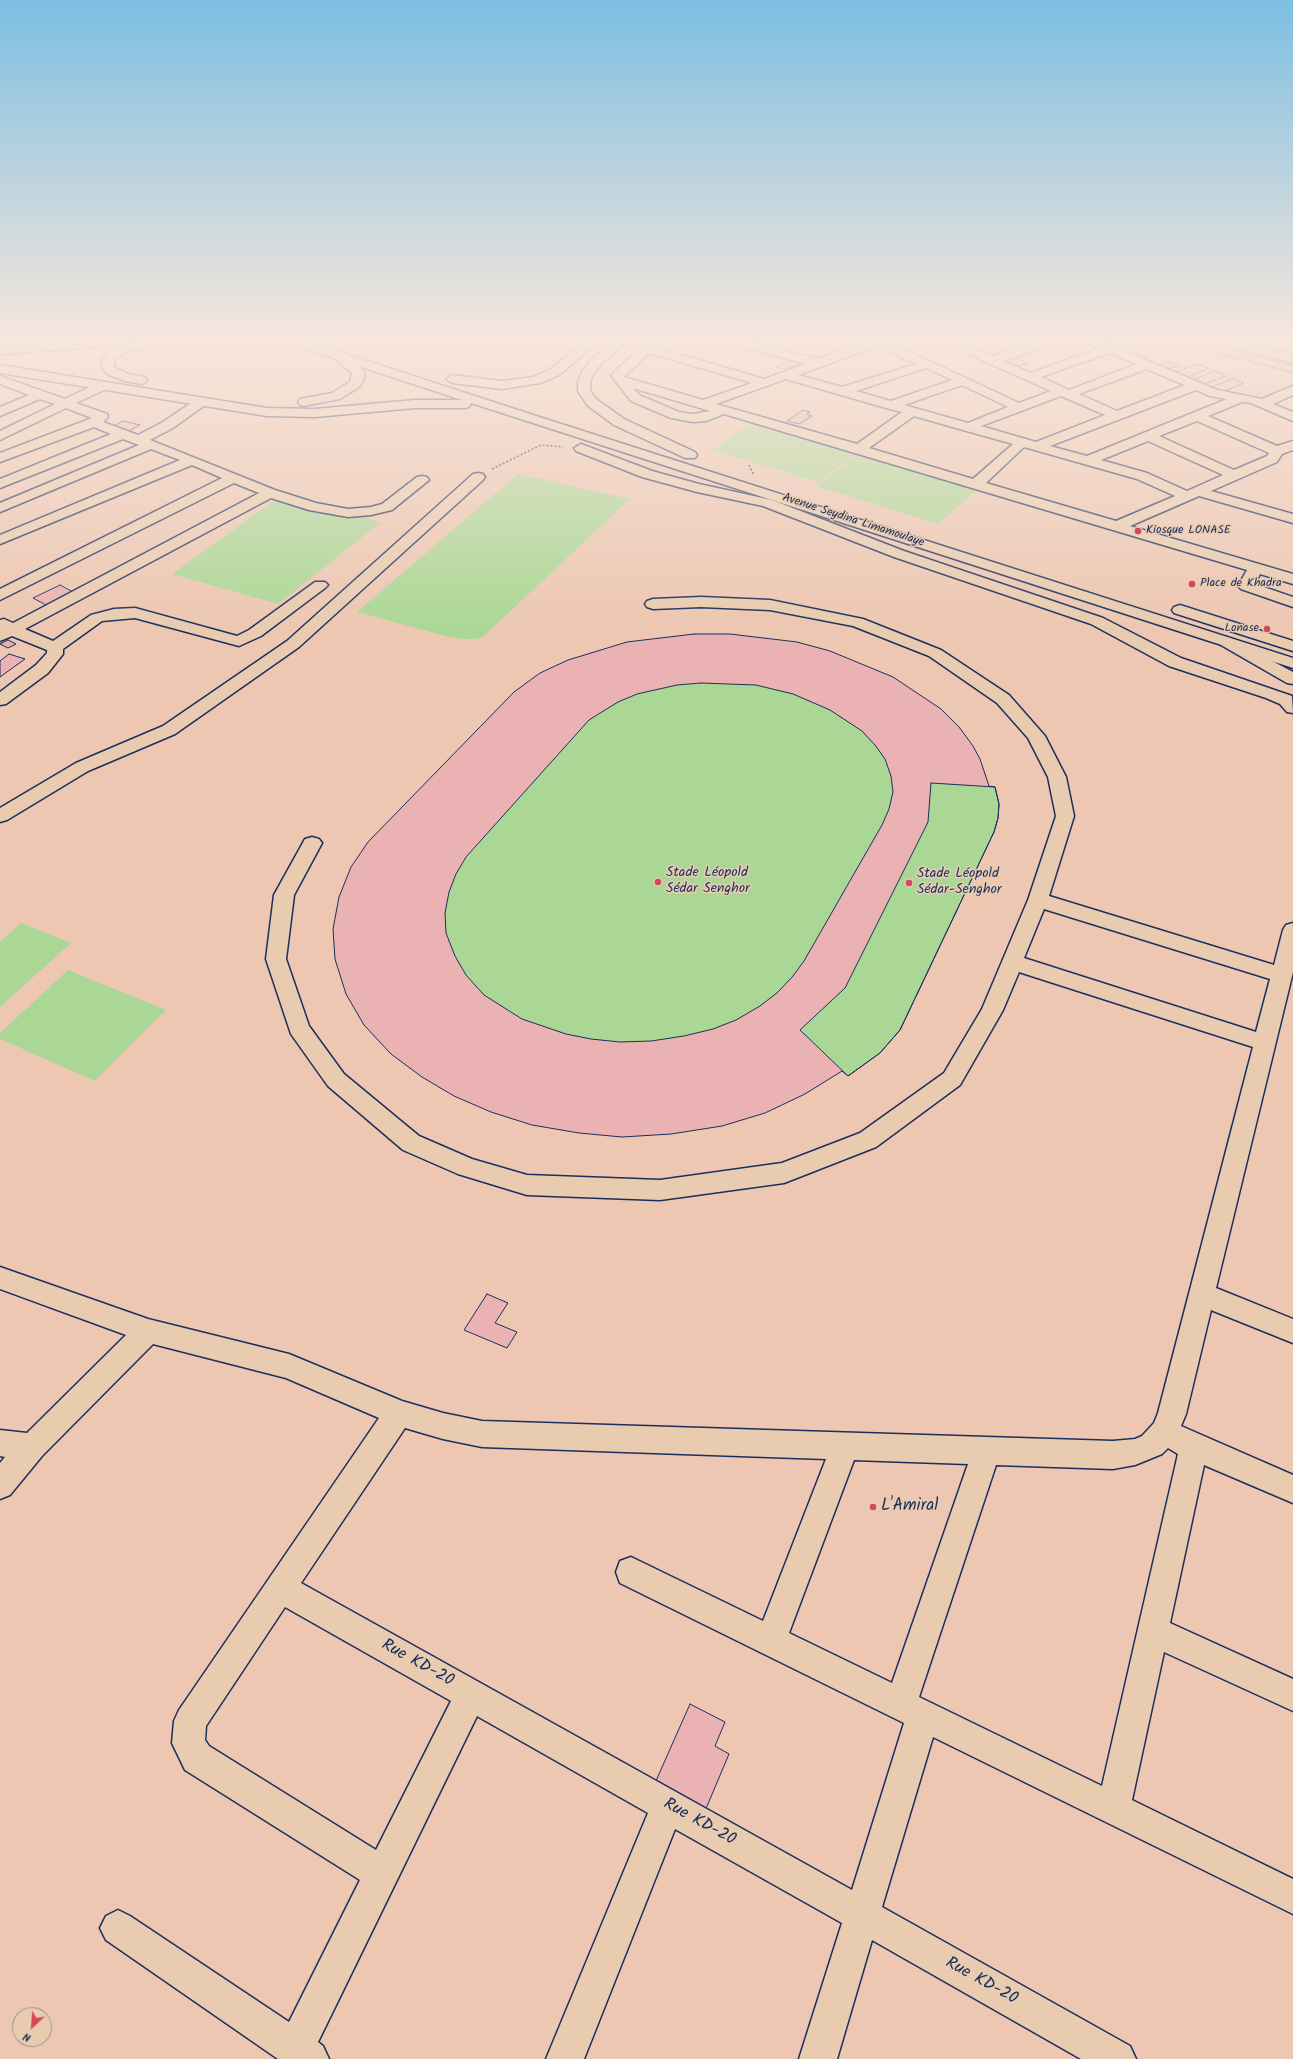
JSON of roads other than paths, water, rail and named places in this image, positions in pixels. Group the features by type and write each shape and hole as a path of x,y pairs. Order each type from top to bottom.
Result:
{"main road":[{"path":"0,458 53,438"},
{"path":"0,484 113,438"},
{"path":"133,438 192,460 270,493 314,507 348,513 371,511 387,507 422,480"},
{"path":"0,508 144,443 151,438"},
{"name":"Avenue Seydina Limamoulaye","path":"592,438 1031,577 1293,663"},
{"path":"638,438 704,459"},
{"path":"656,438 690,454"},
{"path":"821,438 1293,579"},
{"path":"859,449 874,438"},
{"path":"1008,438 1142,476 1192,493 1293,519"},
{"path":"1037,446 1058,438"},
{"path":"1088,461 1143,438"},
{"path":"1153,438 1236,476"},
{"path":"1251,438 1277,451"},
{"path":"976,484 1022,442"},
{"path":"1117,526 1192,493 1236,476 1272,459 1277,451 1293,445"},
{"path":"581,448 647,474 697,488 767,502 899,554 1097,621 1175,662 1272,694 1286,700 1293,708"},
{"path":"0,540 64,512 192,460"},
{"path":"0,816 82,767 169,730 293,644 478,477"},
{"path":"0,595 233,478"},
{"path":"4,629 270,493"},
{"path":"1270,512 1287,504"},
{"path":"1256,568 1246,586 1293,602"},
{"path":"55,647 97,618 114,614 135,613 239,641 255,633 320,585"},
{"path":"312,843 284,895 276,959 299,1028 336,1080 411,1143 466,1167 527,1185 668,1188 784,1173 868,1140 952,1078 992,1010 1038,900 1065,816 1057,777 1036,736 1003,700 935,653 857,622 770,606 700,602 653,604"},
{"path":"1164,605 1293,646"},
{"path":"4,629 55,647"},
{"path":"1224,640 1255,656 1293,679"},
{"path":"0,700 42,669 55,654 55,647"},
{"path":"1259,652 1293,669"},
{"path":"1038,900 1282,975"},
{"path":"0,1278 148,1331 289,1366 399,1412 443,1426 482,1434 1113,1455 1135,1452 1152,1445 1164,1432 1172,1414 1293,930"},
{"path":"1012,962 1265,1043"},
{"path":"1202,1294 1293,1331"},
{"path":"0,1485 32,1447 148,1331"},
{"path":"382,1874 197,1758 188,1743 190,1721 399,1412"},
{"path":"1164,1432 1194,1447 1293,1489"},
{"path":"0,1443 32,1447"},
{"path":"771,1640 846,1445"},
{"path":"1114,1808 1194,1447"},
{"path":"818,2059 862,1915 912,1710 986,1451"},
{"path":"631,1572 1293,1897"},
{"name":"Rue KD-20","path":"281,1588 1117,2059"},
{"path":"1153,1631 1293,1695"},
{"path":"118,1928 302,2054 382,1874 471,1695"},
{"path":"565,2059 668,1805"}],"place":[{"name":"Kiosque LONASE","path":"1138,531"},
{"name":"Place de Khadra","path":"1192,584"},
{"name":"Lonase","path":"1267,629"},
{"name":"Stade Léopold Sédar Senghor","path":"658,882"},
{"name":"Stade Léopold Sédar-Senghor","path":"909,883"},
{"name":"L'Amiral","path":"873,1507"}]}
